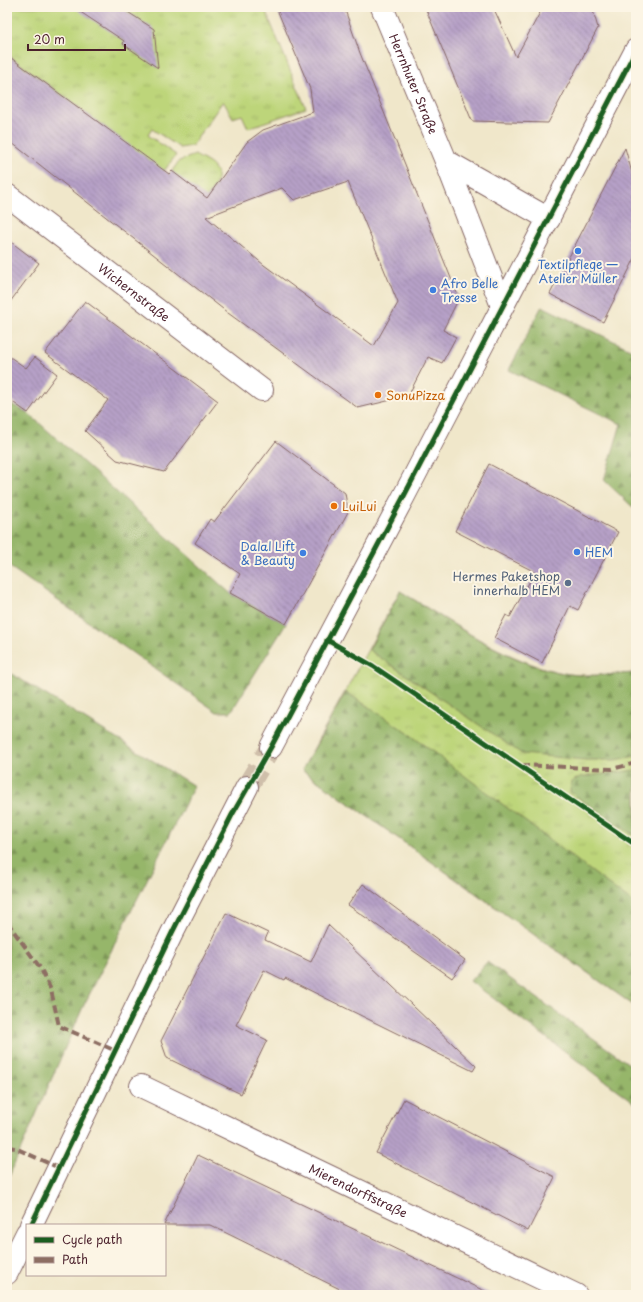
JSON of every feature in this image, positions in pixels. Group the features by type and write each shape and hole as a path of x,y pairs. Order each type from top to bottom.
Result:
{"street":[{"name":"Herrnhuter Straße","path":"382,7 446,161 502,306"},
{"path":"271,746 404,496 636,50"},
{"path":"446,161 548,219"},
{"name":"Wichernstraße","path":"7,195 262,390"},
{"path":"31,1224 172,933 247,787"},
{"name":"Mierendorffstraße","path":"141,1086 576,1295"},
{"path":"7,1273 26,1234"}],"green space":[{"path":"7,7 264,7 306,108 248,128 242,115 233,118 223,101 192,146 180,148 152,129 148,135 176,155 162,174 137,151 7,54"},
{"path":"195,155 211,165 217,174 215,185 197,209 172,171 179,161"},
{"path":"542,306 636,352 636,510 604,480 621,424 509,370"},
{"path":"7,402 28,413 230,593 286,624 231,712 217,712 7,565"},
{"path":"400,591 460,628 503,652 547,669 577,675 636,673 636,1007 302,770"},
{"path":"400,591 481,641 525,662 547,669 577,675 636,673 636,756 615,760 586,760 522,754 369,650"},
{"path":"7,671 194,786 83,1007 7,1181"},
{"path":"346,692 408,733 636,905 636,1007 302,770"},
{"path":"636,770 636,837 570,792 571,782 580,777"},
{"path":"487,962 636,1069 636,1104 470,981"}],"building":[{"path":"73,7 120,7 154,29 158,68 123,44 124,41"},
{"path":"276,7 344,7 360,53 459,298 443,330 456,337 442,363 428,357 408,396 358,408 228,313 7,139 7,55 169,174 172,171 207,198 247,142 263,130 313,112 310,89","holes":["348,182 398,303 374,346 264,265 206,217 282,188 294,200"]},
{"path":"425,7 493,7 516,57 543,7 592,7 598,28 548,123 472,121"},
{"path":"625,148 636,187 636,256 603,322 550,294"},
{"path":"7,239 39,263 7,306"},
{"path":"85,301 218,401 164,472 117,460 85,431 108,400 45,353"},
{"path":"7,355 26,368 35,357 57,374 28,413 7,398"},
{"path":"276,441 345,493 348,512 286,624 230,593 240,574 195,543 210,519 214,522"},
{"path":"489,464 618,532 578,610 570,606 542,663 494,638 506,615 510,617 535,572 455,531"},
{"path":"363,884 465,960 452,978 348,905"},
{"path":"226,913 268,933 265,940 311,962 328,925 476,1066 473,1071 285,978 284,980 264,970 236,1025 267,1040 241,1094 167,1058 161,1041"},
{"path":"404,1099 555,1177 528,1231 376,1153"},
{"path":"198,1155 493,1295 352,1295 210,1225 164,1224"}],"tunnel":[{"path":"247,787 271,747"}],"marked path":[{"path":"521,765 612,769 636,763"},
{"path":"7,922 41,969 51,990 59,1026 116,1051"},
{"path":"7,1147 15,1148 59,1168"}],"cycle path":[{"path":"31,1224 172,933 232,815 271,747 404,496 636,50"},
{"path":"327,640 373,666 636,845"}],"place":[{"name":"Textilpflege — Atelier Müller","path":"578,251"},
{"name":"Afro Belle Tresse","path":"433,290"},
{"name":"SonuPizza","path":"378,395"},
{"name":"LuiLui","path":"334,506"},
{"name":"HEM","path":"577,552"},
{"name":"Dalal Lift & Beauty","path":"303,553"},
{"name":"Hermes Paketshop innerhalb HEM","path":"568,583"}]}
